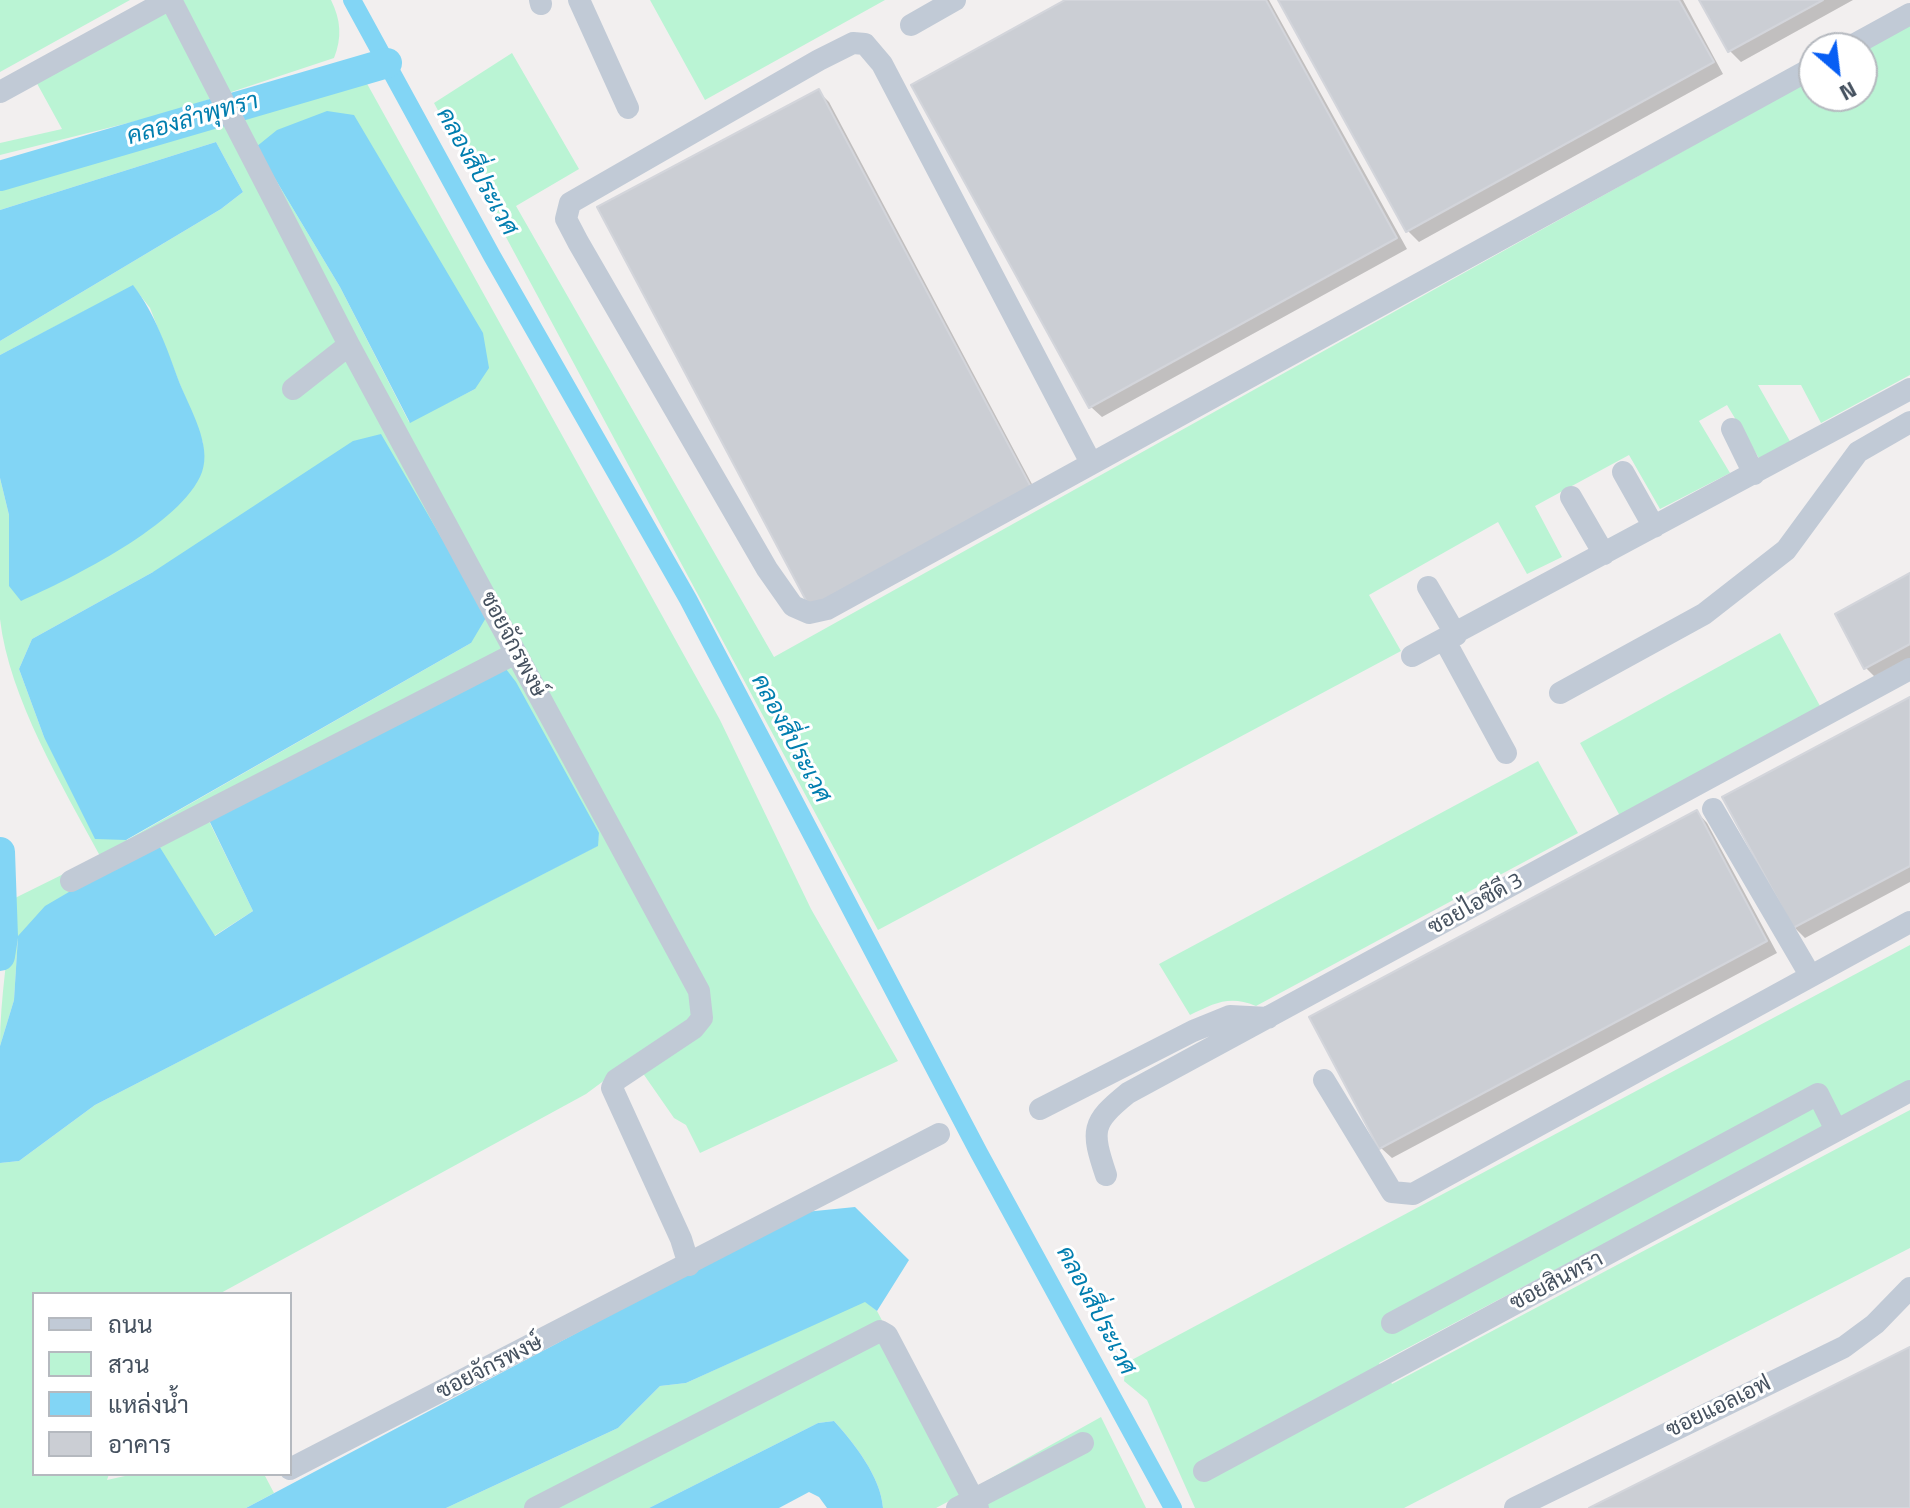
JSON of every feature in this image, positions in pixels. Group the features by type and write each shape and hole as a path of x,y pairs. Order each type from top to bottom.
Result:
{"street":[{"path":"0,92 170,0"},
{"name":"ซอยจักรพงษ์","path":"170,0 349,345 699,991 702,1018 694,1028 616,1080 612,1088 681,1239 689,1265"},
{"path":"579,0 628,108"},
{"path":"911,25 955,0"},
{"path":"1877,32 1910,14"},
{"path":"1090,461 882,64 865,44 853,43 819,60 570,203 566,219 578,242 767,569 793,606 809,613 827,609 1090,461 1798,76"},
{"path":"293,389 349,345"},
{"path":"1412,656 1910,389"},
{"path":"1560,693 1704,614 1786,550 1858,452 1909,425"},
{"path":"1732,429 1754,474"},
{"path":"1623,472 1654,527"},
{"path":"1571,497 1604,554"},
{"path":"1428,587 1506,753"},
{"path":"71,881 516,653"},
{"name":"ซอยไอซีดี 3","path":"1106,1175 1095,1140 1102,1114 1128,1093 1910,669"},
{"path":"1713,809 1810,975"},
{"path":"1324,1080 1392,1192 1413,1194 1910,922"},
{"path":"1040,1109 1218,1021 1238,1015 1268,1018"},
{"name":"ซอยสินทรา","path":"1204,1471 1561,1281 1835,1128 1910,1091"},
{"path":"1392,1323 1818,1094 1835,1128"},
{"name":"ซอยจักรพงษ์","path":"292,1468 939,1134"},
{"name":"ซอยแอลเอฟ","path":"1515,1508 1844,1347 1875,1324 1910,1288"},
{"path":"535,1508 880,1331 887,1335 969,1505 1083,1443"}],"green space":[{"path":"0,0 130,0 0,72"},
{"path":"179,0 331,0 339,29 337,51 334,58 168,113 0,155 0,143 62,129 34,78"},
{"path":"650,0 885,0 705,100"},
{"path":"1910,25 1910,375 1821,423 1801,385 1758,385 1791,443 1760,460 1727,405 1699,421 1730,473 1660,509 1629,455 1535,506 1562,557 1527,574 1498,522 1369,595 1401,651 878,930 434,103 512,53 579,169 516,206 774,657 1798,87 1798,112 1878,112 1878,42"},
{"path":"365,80 720,720 811,909 898,1061 700,1153 686,1125 674,1118 633,1059 586,1094 223,1292 32,1292 32,1476 108,1476 107,1480 125,1476 265,1476 274,1493 246,1508 0,1508 0,1163 19,1161 95,1105 597,846 599,833 206,815 253,911 214,936 18,936 14,1000 0,1046 13,899 100,856 54,772 26,711 5,649 0,619 0,478 9,515 9,586 203,443 150,308 133,286 0,355 0,341 221,209 243,192 216,142 0,210 0,188","holes":["256,147 475,389 409,422 340,287","153,572 471,643 127,840 44,737 19,669 32,639"]},
{"path":"1780,633 1820,706 1620,816 1580,743"},
{"path":"1538,761 1578,833 1256,1006 1238,1001 1222,1002 1190,1015 1159,964"},
{"path":"1910,945 1910,1082 1379,1363 1392,1384 1910,1110 1910,1248 1404,1508 1195,1508 1147,1400 1124,1381 1126,1363"},
{"path":"865,1301 877,1311 972,1489 936,1508 883,1508 872,1473 834,1421 818,1423 649,1508 446,1508 618,1428 660,1386 686,1383"},
{"path":"1101,1417 1146,1508 982,1508 972,1489"}],"water":[{"path":"327,111 354,115 483,333 489,368 475,389 410,423 340,287 256,147 277,130"},
{"path":"216,142 243,192 221,209 0,341 0,210"},
{"path":"133,285 160,333 198,427 204,450 202,472 191,492 149,530 95,564 21,601 9,586 9,515 0,478 0,355"},
{"path":"381,434 487,616 471,643 126,840 95,839 44,737 19,669 32,639 153,572 353,441"},
{"path":"499,660 516,682 599,833 598,846 95,1105 19,1161 0,1163 0,1046 14,1000 18,936 45,906 156,841 215,936 253,911 206,814"},
{"path":"855,1207 909,1260 877,1311 865,1302 686,1383 660,1386 618,1428 446,1508 246,1508 805,1212"},
{"path":"834,1421 872,1473 883,1508 827,1508 819,1497 809,1492 779,1508 649,1508 818,1423"}],"building":[{"path":"1065,0 1266,0 1397,238 1089,408 911,85"},
{"path":"1278,0 1679,0 1714,62 1406,232"},
{"path":"1699,0 1823,0 1728,52"},
{"path":"819,89 1032,489 810,608 597,207"},
{"path":"1910,573 1910,644 1864,669 1835,614"},
{"path":"1910,697 1910,866 1793,928 1722,797"},
{"path":"1697,810 1767,941 1379,1149 1309,1017"},
{"path":"1910,1347 1910,1508 1589,1508"}],"waterway":[{"name":"คลองสี่ประเวศ","path":"352,0 492,256 688,599 979,1153 1173,1508"},
{"name":"คลองลำพุทรา","path":"0,176 387,63"},
{"name":"คลองลำพุทรา","path":"0,852 3,937 0,956"}]}
